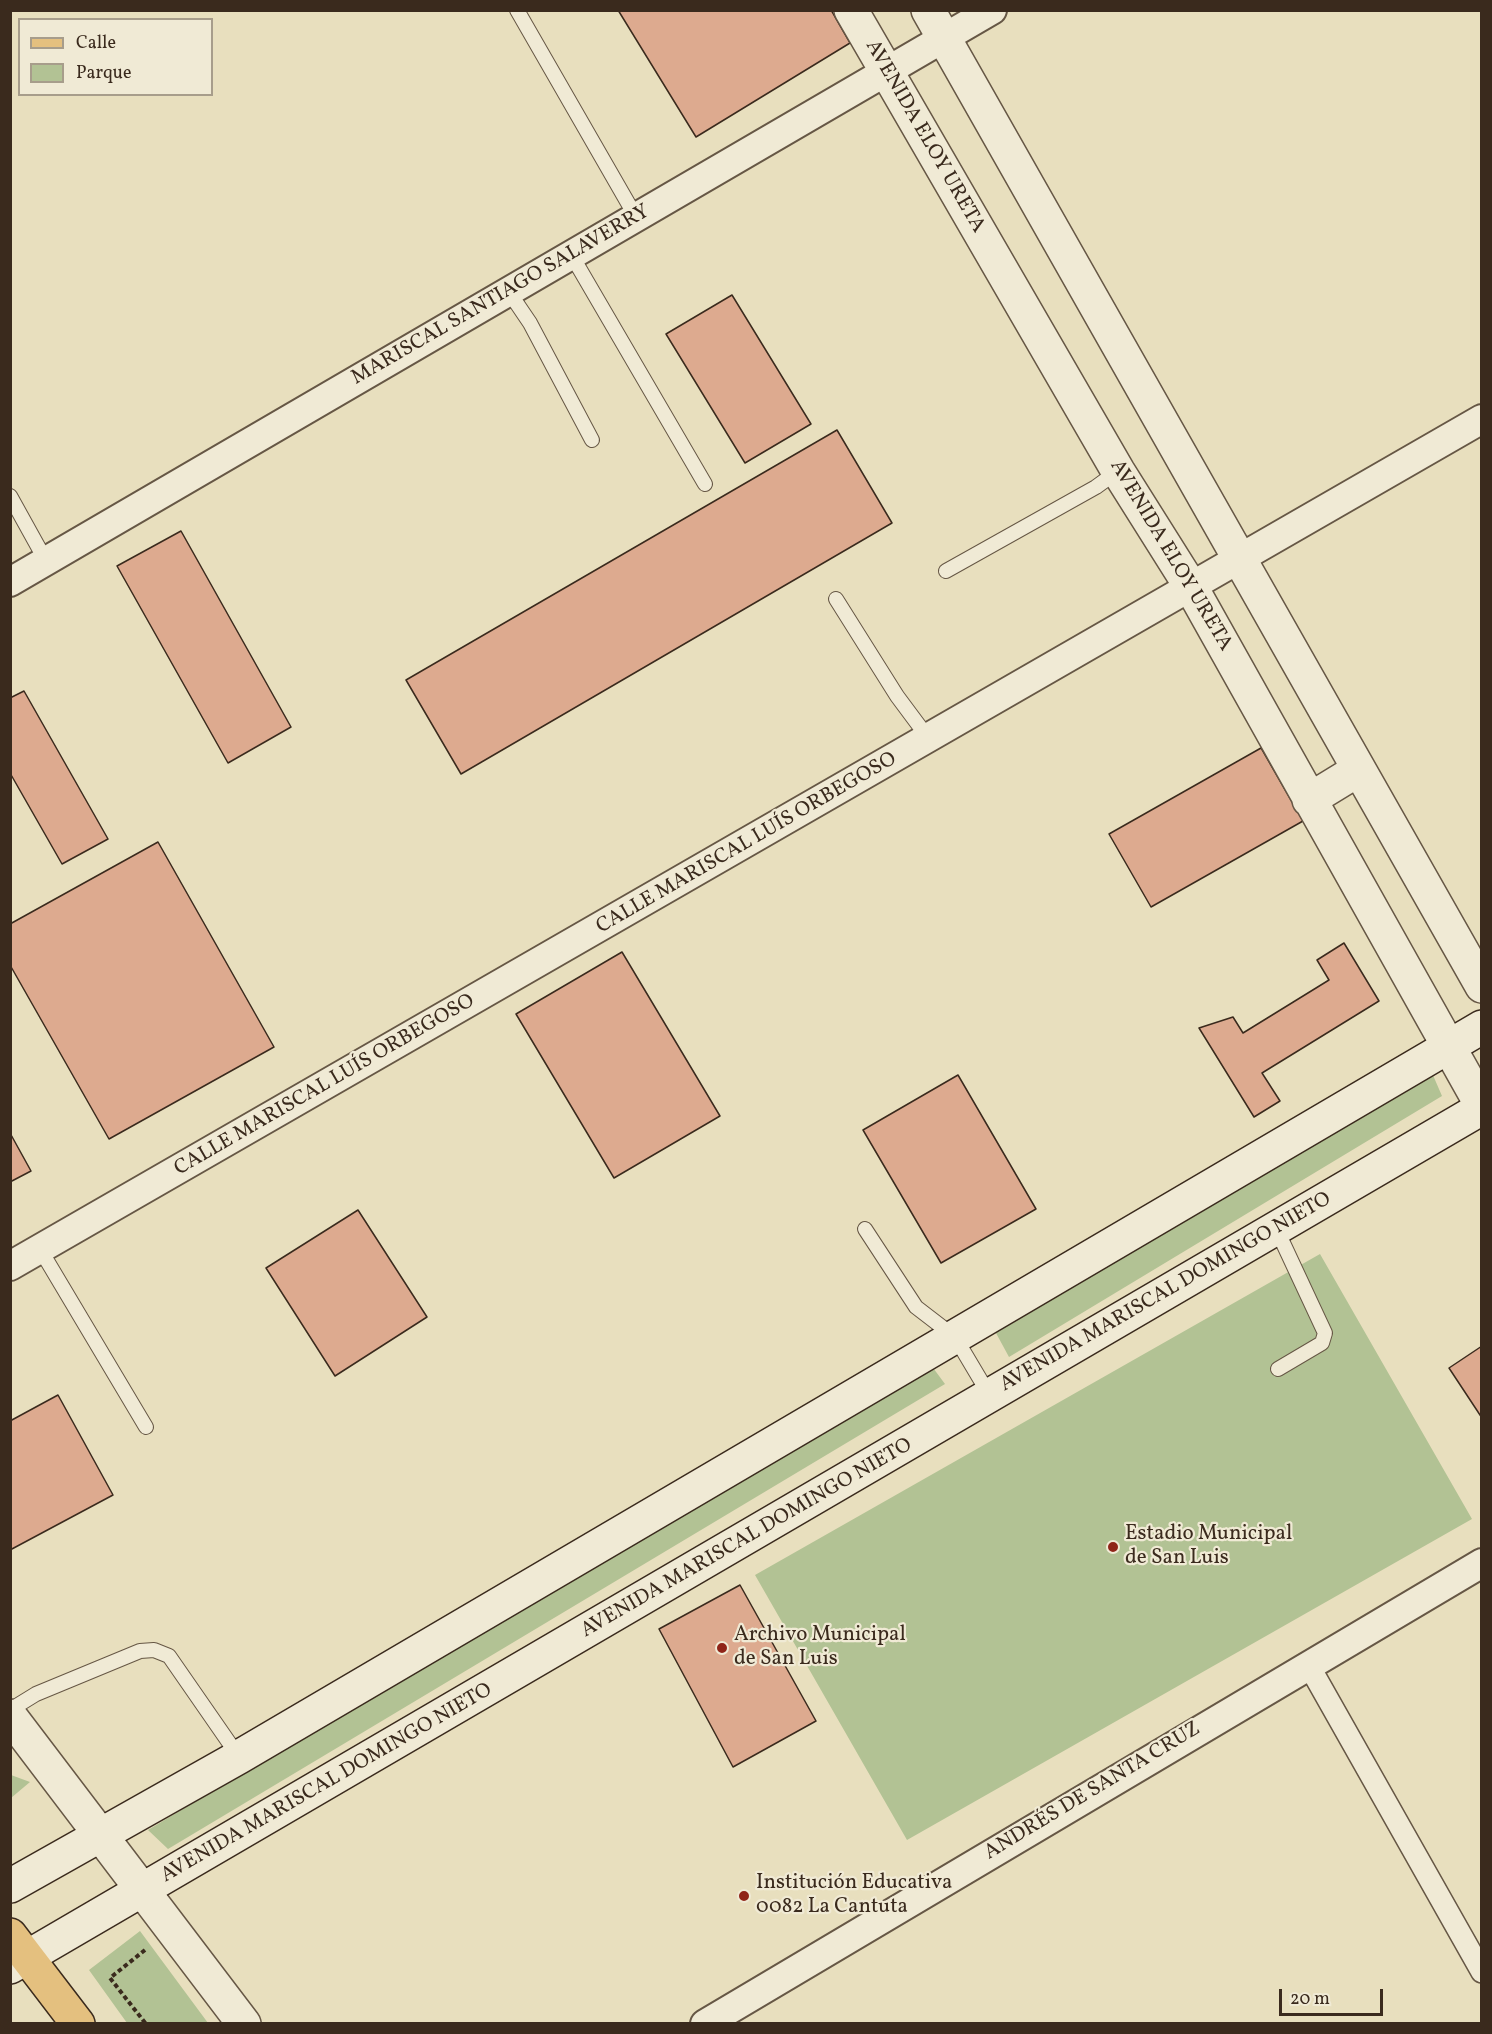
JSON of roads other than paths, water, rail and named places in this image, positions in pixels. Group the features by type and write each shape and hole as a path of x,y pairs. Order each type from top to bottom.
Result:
{"main road":[{"name":"AVENIDA ELOY URETA","path":"851,10 1118,471 1191,587 1482,1107"},
{"path":"928,10 970,20 1238,560 1482,986"},
{"path":"1309,800 1358,770"},
{"path":"10,1886 239,1756 1482,1027"},
{"name":"AVENIDA MARISCAL DOMINGO NIETO","path":"16,1953 145,1891 1482,1107"},
{"path":"10,1716 244,2024"},
{"path":"16,1953 78,2024"}],"street":[{"name":"MARISCAL SANTIAGO SALAVERRY","path":"10,582 887,73 970,20"},
{"name":"CALLE MARISCAL LUÍS ORBEGOSO","path":"10,1266 1482,419"},
{"name":"ANDRÉS DE SANTA CRUZ","path":"705,2024 1308,1664 1482,1563"},
{"path":"1308,1664 1482,1972"}],"lane":[{"path":"517,10 636,217"},
{"path":"572,256 705,484"},
{"path":"510,292 530,323 592,440"},
{"path":"946,571 1096,487 1118,471"},
{"path":"10,496 46,561"},
{"path":"836,599 897,696 929,739"},
{"path":"1276,1228 1325,1333 1322,1342 1278,1369"},
{"path":"865,1229 916,1307 955,1337 990,1396"},
{"path":"40,1249 146,1427"},
{"path":"10,1710 36,1694 140,1651 154,1650 169,1656 239,1756"}],"place":[{"name":"Estadio Municipal de San Luis","path":"1113,1547"},
{"name":"Archivo Municipal de San Luis","path":"722,1648"},
{"name":"Institución Educativa 0082 La Cantuta","path":"744,1896"}]}
